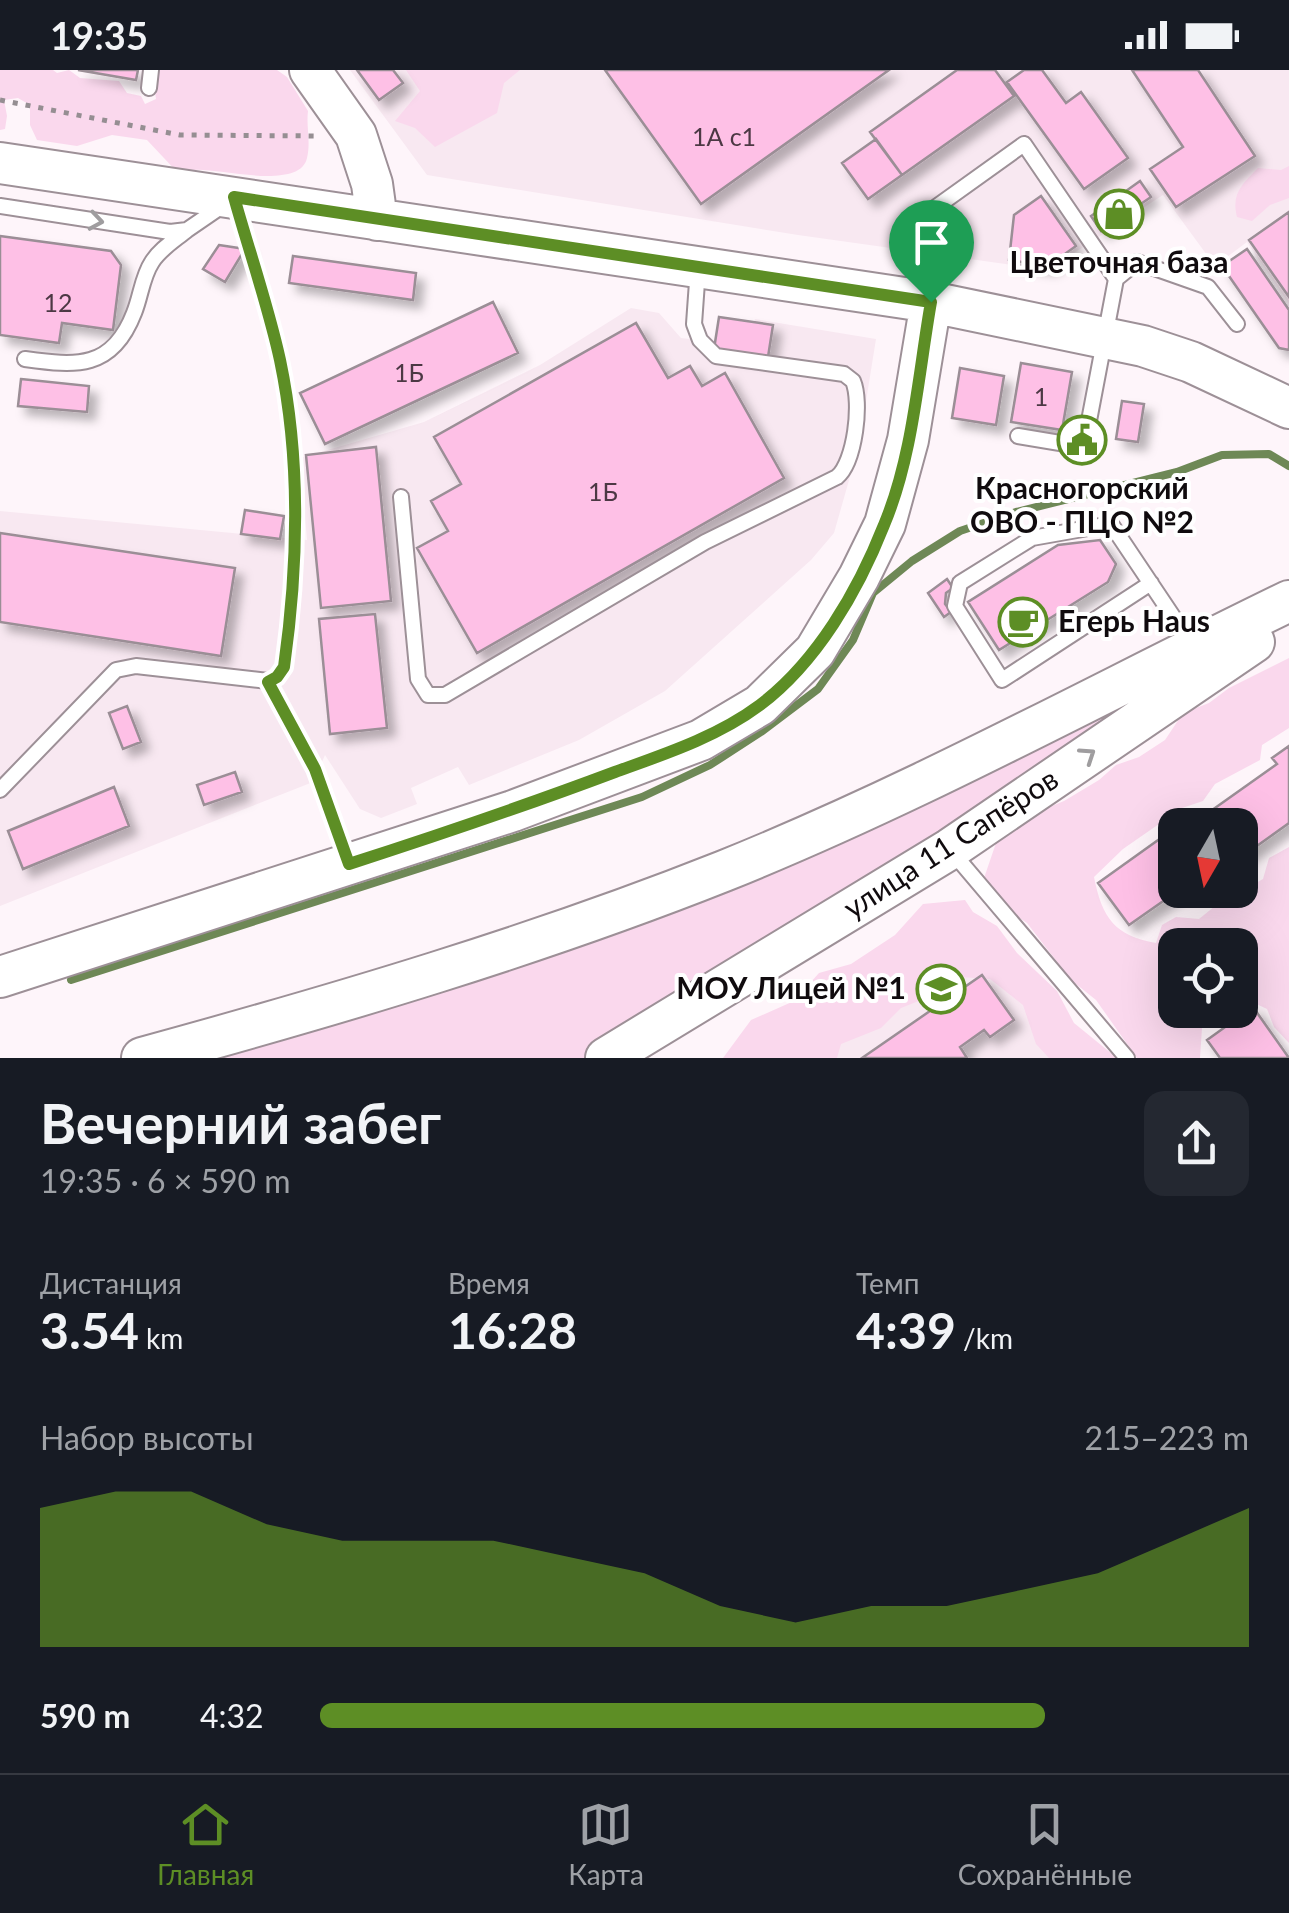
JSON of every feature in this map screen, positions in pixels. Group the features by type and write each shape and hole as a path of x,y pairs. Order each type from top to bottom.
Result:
{"street":[{"path":"310,70 356,135 372,184 377,220"},
{"path":"0,163 931,302 1105,336 1191,362 1289,408"},
{"path":"0,977 512,811 701,740 760,705 815,651 860,577 885,524 908,440 931,302"},
{"path":"142,1058 503,952 724,871 934,778 1282,605"},
{"name":"улица 11 Сапёров","path":"606,1058 950,849 1282,605"}],"lane":[{"path":"149,88 151,70"},
{"path":"918,220 1024,144 1116,279"},
{"path":"0,790 116,670 136,666 268,682 277,677 284,667 294,579 294,487 279,357 234,197 153,260 133,316 113,346 87,364 25,359"},
{"path":"0,206 159,231 187,230"},
{"path":"1018,436 1084,446 1116,279 1137,262 1208,287 1237,324"},
{"path":"402,497 418,679 428,696 436,698 705,542 837,478 849,461 858,408 853,380 844,374 716,356 700,340 694,324 698,268"},
{"path":"1151,583 1002,680 955,606 960,583 1032,538 1111,524 1151,583 1194,648"},
{"path":"268,682 315,769 349,864"},
{"path":"950,849 1127,1058"}],"path":[{"path":"0,100 180,135 356,135"}],"shaded area":[{"path":"0,70 69,70 80,78 119,81 127,93 141,96 145,104 156,99 154,85 160,70 277,70 287,77 308,111 307,158 301,168 275,176 195,170 179,174 147,140 112,135 77,146 37,140 30,125 30,105 18,98 4,100 7,116 5,129 0,130"},
{"path":"350,70 1289,70 1289,304 1247,242 1215,266 1163,195 1048,270 798,235 427,175"},
{"path":"406,70 520,70 504,83 497,113 435,147 415,128 395,121 420,91"},
{"path":"1289,166 1289,198 1270,205 1252,221 1237,217 1237,196 1258,168 1281,170"},
{"path":"631,308 659,313 681,338 715,342 719,317 754,322 755,319 876,339 859,445 834,533 811,560 665,691 579,740 469,785 458,767 411,788 417,804 381,818 360,809 325,755 313,782 0,906 0,511 307,540 300,458 424,422 540,365"},
{"path":"1289,658 1289,728 1262,745 1260,760 1215,784 1203,801 1182,808 1158,808 1158,825 1123,849 1094,877 1101,904 1120,930 1156,943 1158,937 1158,1028 1202,1028 1200,1058 1137,1058 1096,1000 1071,980 1027,923 1002,906 983,881 996,843 1030,815 1064,801 1116,765 1139,757 1165,740 1183,713 1209,703 1229,688"},
{"path":"1197,668 741,966 584,1058 212,1058 873,827 1023,757"},
{"path":"1289,847 1289,1043 1274,1027 1267,1009 1258,1005 1258,928 1161,928 1176,917 1199,919 1213,908 1258,908 1258,882 1263,879 1269,858"},
{"path":"965,900 973,912 997,926 1017,953 1057,991 1074,1023 1117,1058 1049,1058 1036,1044 1023,1005 990,979 960,977 936,994 901,1008 881,1028 841,1044 837,1058 723,1058 751,1020 794,1001 819,973 851,964 895,935 923,904"},
{"name":"МОУ Лицей №1","path":"968,921 1075,1058 754,1058"}],"building":[{"path":"78,70 138,70 136,80"},
{"path":"357,70 393,70 403,83 379,100"},
{"path":"605,70 889,70 701,204"},
{"path":"957,70 995,70 1014,96 902,175 870,132"},
{"path":"1024,70 1042,70 1066,103 1081,92 1128,158 1084,189 1007,82"},
{"path":"1132,70 1198,70 1255,156 1176,207 1150,169 1183,147"},
{"path":"876,139 902,175 868,199 842,163"},
{"path":"1140,181 1151,197 1101,231 1091,216"},
{"path":"1041,196 1076,246 1048,266 1009,260 1014,215"},
{"path":"1289,212 1289,297 1249,240"},
{"path":"0,236 111,251 121,265 113,330 62,323 59,343 0,335"},
{"path":"219,245 245,249 225,282 203,269"},
{"path":"1247,249 1289,310 1289,350 1279,348 1222,266"},
{"path":"293,256 416,273 413,300 289,283"},
{"path":"493,302 518,353 325,444 300,393"},
{"path":"719,317 773,325 768,357 714,349"},
{"path":"636,323 668,378 690,366 702,386 725,373 784,478 477,653 417,548 448,531 431,501 461,484 434,437"},
{"path":"1021,363 1072,372 1062,430 1011,422"},
{"path":"960,368 1004,376 996,425 952,418"},
{"path":"21,379 89,386 87,412 18,406"},
{"path":"1122,401 1144,404 1138,442 1116,439"},
{"path":"376,447 391,601 321,608 306,455"},
{"path":"245,510 284,516 280,539 241,534"},
{"path":"0,533 235,568 221,656 0,622"},
{"path":"1100,540 1116,564 1108,582 999,650 968,602 1058,545"},
{"path":"947,579 953,588 946,593 945,604 951,612 944,617 928,593"},
{"path":"375,614 387,728 330,734 319,619"},
{"path":"127,706 141,742 123,749 109,713"},
{"path":"1289,746 1289,823 1258,845 1258,808 1215,808 1277,764 1272,758"},
{"path":"235,772 242,792 204,805 197,785"},
{"path":"114,787 129,826 23,869 8,831"},
{"path":"1158,840 1158,905 1129,925 1098,883"},
{"path":"982,975 1014,1020 990,1037 984,1030 960,1047 967,1058 862,1058"},
{"path":"1258,1014 1289,1058 1220,1058 1207,1040 1224,1028 1258,1028"}],"waterway":[{"path":"71,980 642,797 710,765 818,689 853,640 873,593 912,561 960,531 1016,512 1177,472 1222,455 1269,454 1289,466"}],"place":[{"name":"Цветочная база","path":"1119,214"},
{"name":"Красногорский ОВО - ПЦО №2","path":"1082,440"},
{"name":"Егерь Haus","path":"1023,622"},
{"name":"МОУ Лицей №1","path":"941,989"}],"route":[{"path":"234,197 931,302 908,440 885,524 860,577 815,651 760,705 701,740 512,811 349,864 315,769 268,682 284,667 294,579 290,435 279,357 234,197"}]}
